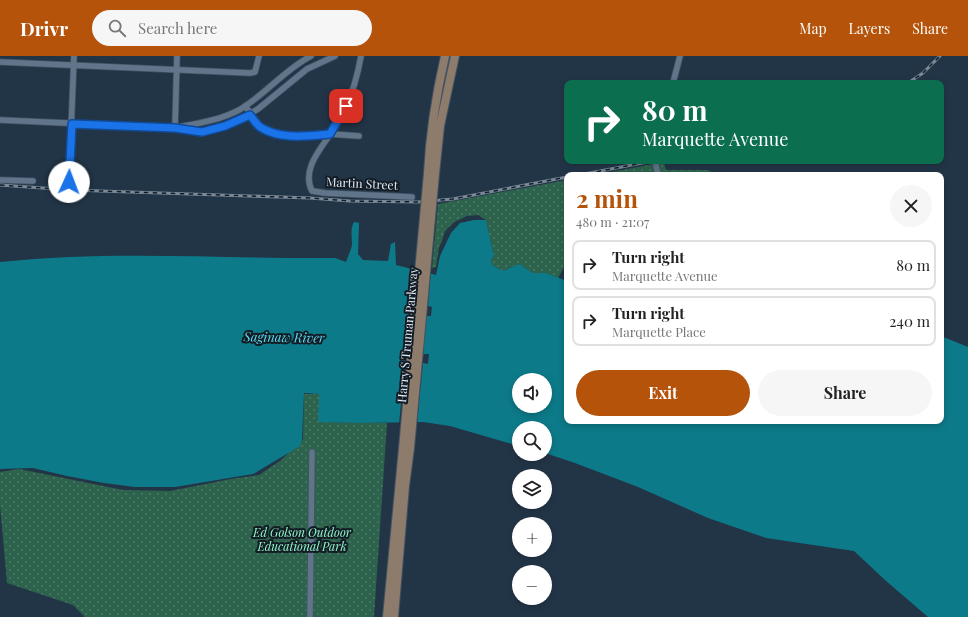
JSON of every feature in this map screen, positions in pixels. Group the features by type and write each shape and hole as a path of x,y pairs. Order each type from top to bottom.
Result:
{"main road":[{"name":"Harry S Truman Parkway","path":"431,173 429,145 434,110 445,56"},
{"name":"Harry S Truman Parkway","path":"387,617 406,448 431,173 455,56"},
{"name":"Harry S Truman Parkway","path":"394,617 405,486 406,448"}],"street":[{"path":"69,182 74,56"},
{"path":"175,128 177,56"},
{"path":"0,62 244,73 255,72 259,56"},
{"path":"175,128 215,120 231,114 245,106 287,72 311,56"},
{"path":"0,120 175,128 202,132 225,126 250,115 274,97 298,75 307,69 335,56"},
{"path":"330,134 346,106 355,85 361,56"},
{"path":"674,80 680,56"},
{"path":"245,106 250,115 260,126 281,134 304,136 330,134 359,136"},
{"name":"Martin Street","path":"330,134 315,155 311,165 309,185 312,192 412,197"},
{"path":"0,180 33,181"},
{"path":"310,617 312,452"}],"green space":[{"path":"653,164 664,164 666,170 707,170 712,172 611,172"},
{"path":"564,181 564,267 558,278 546,273 533,273 519,264 503,271 492,265 491,259 494,256 486,220 478,215 467,216 454,222 445,231 439,247 436,267 432,268 438,204"},
{"name":"Ed Golson Outdoor Educational Park","path":"304,394 319,394 319,422 387,423 374,617 85,617 73,605 7,583 0,504 0,472 19,469 123,490 170,491 259,475 280,461 303,439"}],"water":[{"name":"Saginaw River","path":"474,220 486,220 494,256 491,259 492,265 503,271 519,264 533,273 546,273 564,280 564,424 944,424 944,337 968,347 968,617 928,617 854,551 766,538 708,518 638,487 552,455 552,421 512,421 512,444 450,426 423,422 318,422 319,394 304,393 302,439 300,446 253,474 175,487 135,487 104,483 33,468 0,469 0,262 83,256 167,256 335,258 346,262 352,245 352,230 354,222 359,223 358,254 363,260 388,261 391,244 395,242 396,265 436,275 440,256 451,233 460,223"}],"pier":[{"path":"414,267 431,271 428,306 432,307 431,316 426,316 423,354 429,354 428,364 423,363 417,424 399,424 405,360 402,359 402,354 405,352 408,314 406,312 408,305 410,305"}],"railway":[{"path":"912,80 923,73 940,56"},
{"path":"595,172 637,164"},
{"path":"0,185 71,190 310,198 350,201 418,202 453,199 564,178"}],"route":[{"path":"69,182 72,124 175,128 202,132 225,126 250,115 260,126 268,130 281,134 304,136 330,134 346,106"}]}
